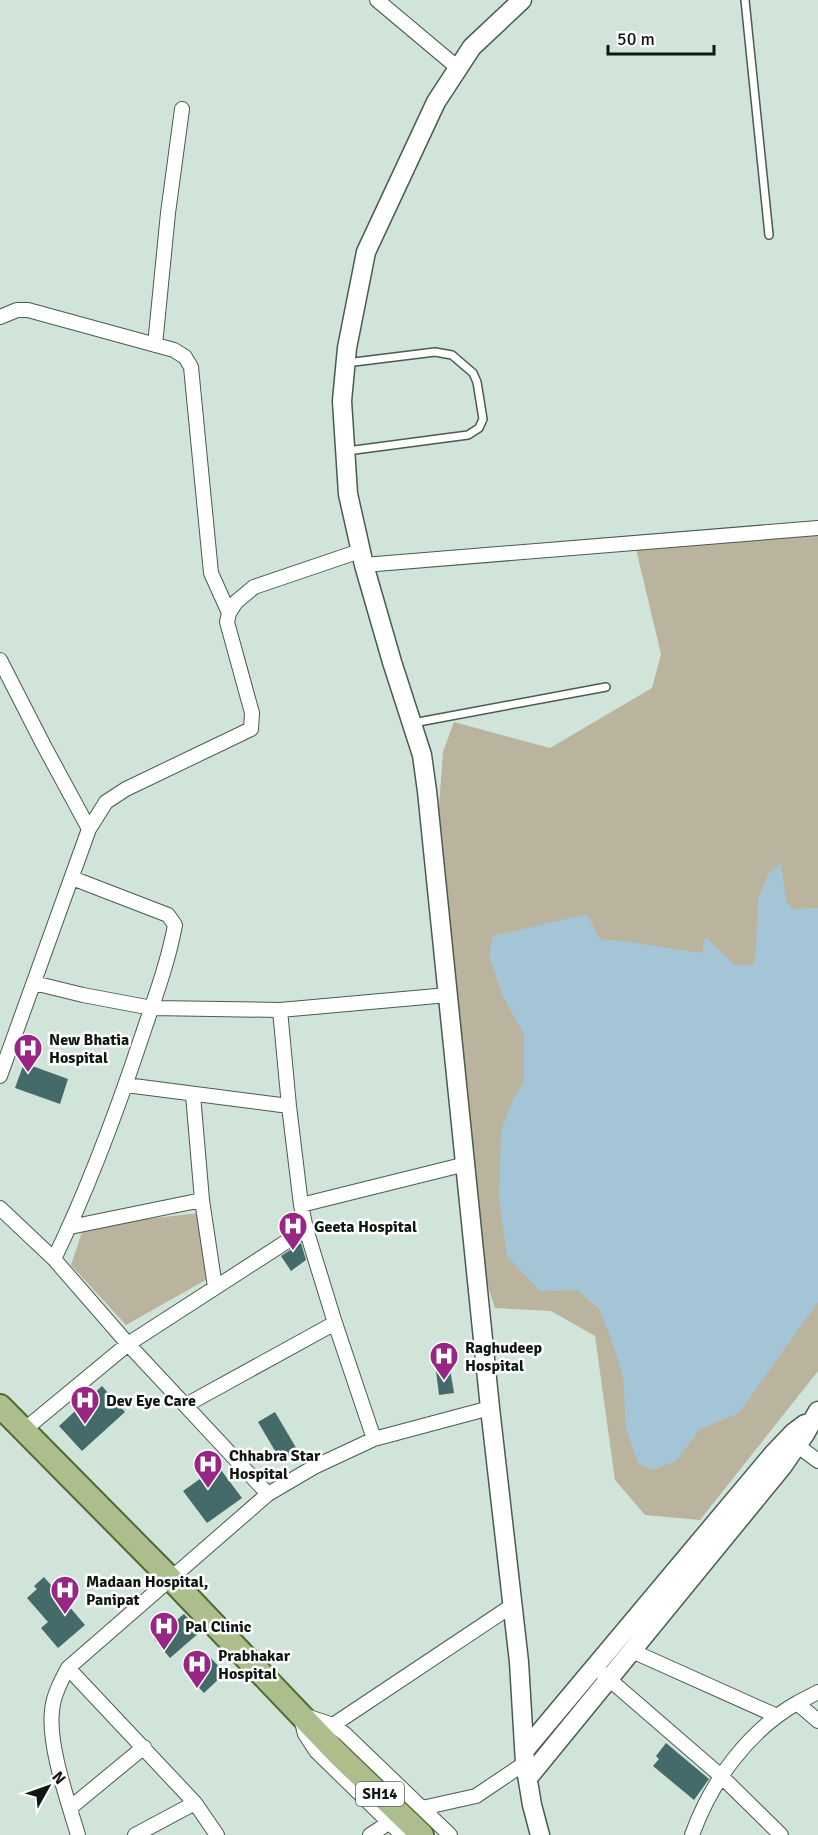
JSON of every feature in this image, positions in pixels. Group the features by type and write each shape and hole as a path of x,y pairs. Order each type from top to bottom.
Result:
{"main road":[{"name":"SH14","path":"0,1406 169,1577 337,1753 422,1835"}],"street":[{"path":"377,0 458,68"},
{"path":"522,0 472,47 436,102 366,252 346,363 342,401 348,494 362,558 392,662 413,723 422,755 426,782 490,1408 519,1662 526,1764 532,1805 540,1835"},
{"path":"155,345 168,213 182,109"},
{"path":"0,317 17,310 28,310 155,345 180,353 185,357 191,367 212,573 229,613 228,630 252,713 251,729 126,789 106,802 90,829 0,1076"},
{"path":"229,613 243,594 254,587 362,558 818,528"},
{"path":"0,660 90,829"},
{"path":"54,1259 70,1227 126,1085 152,1008 175,925 168,915 72,878"},
{"path":"34,983 152,1008 280,1010 448,995"},
{"path":"280,1010 289,1106 306,1229 374,1440"},
{"path":"126,1085 289,1106"},
{"path":"193,1095 202,1200 215,1287"},
{"path":"301,1205 466,1164"},
{"path":"70,1227 202,1200"},
{"path":"0,1208 54,1259 128,1344 268,1494"},
{"path":"24,1430 128,1344 306,1229"},
{"path":"186,1405 335,1323"},
{"path":"78,1835 55,1750 52,1711 57,1690 68,1668 169,1577 268,1494 314,1467 374,1440 490,1408"},
{"path":"526,1764 595,1667 784,1442 816,1414"},
{"path":"422,1808 476,1796 526,1764 632,1652 798,1446 816,1414"},
{"path":"798,1446 818,1461"},
{"path":"333,1725 513,1605"},
{"path":"632,1652 777,1716"},
{"path":"595,1667 721,1776 781,1835"},
{"path":"68,1668 195,1803 217,1835"},
{"path":"692,1835 698,1818 721,1776 746,1746 777,1716 818,1692"},
{"path":"797,1703 818,1721"},
{"path":"300,1714 333,1725 345,1734 450,1835"},
{"path":"300,1714 305,1734 316,1751 402,1835"},
{"path":"70,1808 144,1747"},
{"path":"135,1835 195,1803"},
{"path":"370,1835 390,1822"}],"lane":[{"path":"746,0 769,236"},
{"path":"345,452 468,435 479,428 483,419 477,382 473,373 452,355 435,352 346,363"},
{"path":"413,723 606,687"}],"shaded area":[{"path":"818,535 818,1371 700,1520 645,1515 615,1480 595,1336 551,1311 495,1308 483,1271 438,820 443,752 454,722 550,748 652,688 661,654 636,549"},
{"path":"199,1213 211,1277 126,1325 71,1265 84,1226"}],"water":[{"path":"781,863 786,901 792,909 818,908 818,1302 739,1413 700,1429 676,1461 653,1470 638,1463 626,1429 623,1376 599,1309 577,1290 540,1291 507,1256 499,1198 501,1131 512,1102 524,1081 524,1034 503,997 489,955 493,936 587,914 600,939 702,953 705,936 735,966 755,964 758,899 768,874"}],"building":[{"path":"24,1063 68,1079 60,1104 15,1088"},
{"path":"301,1243 306,1260 291,1271 281,1256"},
{"path":"450,1369 454,1393 439,1395 436,1371"},
{"path":"102,1386 125,1412 82,1451 59,1426"},
{"path":"275,1412 298,1451 281,1461 258,1422"},
{"path":"218,1466 242,1498 207,1523 183,1491"},
{"path":"44,1577 85,1625 58,1648 41,1628 48,1622 27,1598 37,1589 34,1586"},
{"path":"184,1614 200,1632 170,1658 154,1639"},
{"path":"207,1654 225,1673 204,1693 186,1674"},
{"path":"666,1743 709,1779 694,1800 653,1766 659,1759 656,1756"}],"place":[{"name":"New Bhatia Hospital","path":"28,1074"},
{"name":"Geeta Hospital","path":"293,1252"},
{"name":"Raghudeep Hospital","path":"444,1382"},
{"name":"Dev Eye Care","path":"85,1426"},
{"name":"Chhabra Star Hospital","path":"208,1490"},
{"name":"Madaan Hospital, Panipat","path":"65,1616"},
{"name":"Pal Clinic","path":"164,1652"},
{"name":"Prabhakar Hospital","path":"197,1690"}]}
